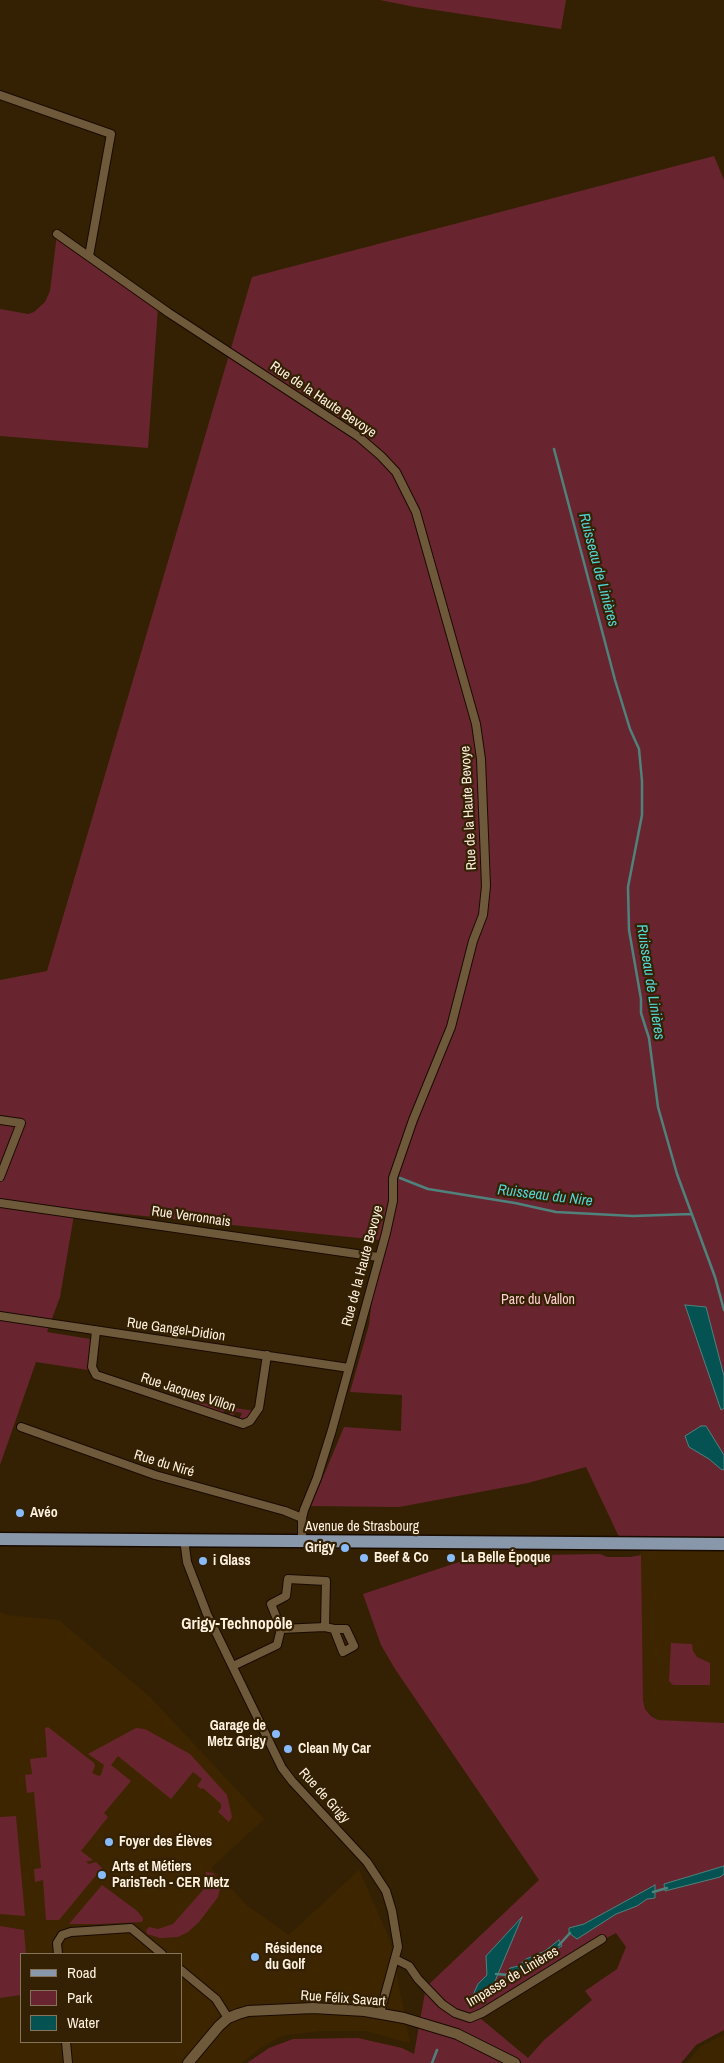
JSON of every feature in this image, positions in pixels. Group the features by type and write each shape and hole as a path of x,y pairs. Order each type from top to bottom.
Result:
{"main road":[{"name":"Avenue de Strasbourg","path":"0,1539 724,1544"}],"street":[{"path":"0,95 111,134 89,256"},
{"name":"Rue de la Haute Bevoye","path":"57,234 169,313 359,437 396,472 416,512 476,724 481,759 486,886 483,915 473,941 451,1027 392,1178 393,1200 324,1455 302,1518 302,1541"},
{"path":"0,1120 21,1123 0,1177"},
{"name":"Rue Verronnais","path":"0,1203 378,1257"},
{"name":"Rue Gangel-Didion","path":"0,1316 348,1368"},
{"name":"Rue Jacques Villon","path":"96,1331 92,1367 96,1374 244,1424 250,1421 259,1408 267,1355"},
{"name":"Rue du Niré","path":"22,1427 155,1475 285,1511 302,1518"},
{"name":"Rue de Grigy","path":"184,1540 191,1570 207,1614 282,1768 367,1862 386,1891 398,1940 395,1959 380,2013"},
{"path":"233,1666 276,1645 281,1629 271,1604 286,1596 288,1578 326,1580 325,1627"},
{"path":"281,1629 325,1627 334,1629"},
{"path":"58,1953 57,1942 62,1935 71,1932 131,1928 161,1953"},
{"name":"Impasse de Linières","path":"395,1959 409,1966 418,1979 442,2004 455,2014 470,2018 482,2013 602,1939"},
{"path":"182,1971 216,1999 228,2018 188,2063"},
{"name":"Rue Félix Savart","path":"228,2018 248,2011 312,2008 380,2013 457,2034 515,2063"},
{"path":"66,2043 68,2063"}],"shaded area":[{"path":"640,1549 724,1550 724,1724 658,1720 646,1710 643,1701"},
{"path":"0,1612 7,1615 59,1620 150,1697 264,1819 211,1868 248,1906 289,1935 359,1870 390,1940 410,2043 365,2031 321,2031 281,2036 258,2050 242,2063 0,2063"},
{"path":"724,2034 724,2063 686,2063 700,2047"}],"green space":[{"path":"380,0 566,0 561,29"},
{"name":"Parc du Vallon","path":"714,156 724,180 724,1539 620,1539 586,1467 528,1483 399,1507 311,1506 344,1427 401,1431 402,1395 350,1392 369,1325 379,1240 75,1209 60,1297 47,1332 90,1339 92,1342 88,1370 36,1362 0,1465 0,980 47,971 252,277"},
{"path":"57,234 158,307 148,448 0,436 0,309 28,314 34,312 45,302 50,291"},
{"path":"188,1401 255,1411 248,1418 239,1419 242,1413 236,1412 232,1417 228,1416 232,1411 226,1409 222,1414"},
{"path":"600,1554 607,1557 631,1557 641,1555 643,1700 645,1709 658,1720 724,1723 724,2030 696,2045 681,2063 247,2063 269,2048 293,2039 358,2038 402,2048 414,2054 426,1987 539,1880 395,1669 381,1645 363,1594 477,1556","holes":["616,1933 626,1947 617,1969 585,1991 592,2000 544,2040 528,2058 480,2018 586,1949"]},
{"path":"671,1643 692,1644 693,1651 697,1657 710,1663 710,1685 673,1685 669,1681"},
{"path":"48,1727 94,1763 95,1766 92,1773 99,1776 104,1765 88,1754 136,1728 145,1729 190,1754 227,1795 232,1817 229,1822 218,1812 221,1804 203,1788 201,1789 197,1786 202,1779 193,1772 171,1799 118,1756 111,1765 131,1781 104,1813 108,1817 81,1851 93,1860 86,1862 89,1864 96,1862 102,1868 59,1920 46,1920 43,1880 35,1882 34,1869 41,1868 34,1792 27,1793 25,1775 32,1774 30,1759 47,1757 45,1728"},
{"path":"16,1816 25,1916 0,1914 0,1817"},
{"path":"206,1872 213,1873 221,1884 218,1897 199,1922 188,1932 178,1937 160,1938 147,1934 146,1930 149,1927 158,1929 173,1924 204,1889"},
{"path":"102,1885 136,1910 143,1918 142,1922 69,1924"},
{"path":"0,1926 24,1930 26,1953 20,1953 20,1995 0,1998"}],"water":[{"path":"685,1305 706,1307 724,1376 724,1408 721,1410"},
{"path":"701,1426 706,1426 724,1455 724,1469 722,1470 709,1459 689,1447 685,1436"},
{"path":"724,1866 724,1874 720,1877 665,1891 664,1884"},
{"path":"655,1885 655,1898 647,1899 637,1906 616,1914 577,1939 569,1933 569,1928 584,1924"},
{"path":"522,1917 490,1993 468,2006 478,1984 487,1975 486,1956"},
{"path":"559,1940 562,1946 551,1952 546,1959 509,1980 505,1978 510,1968 518,1966 526,1959 545,1951"}],"waterway":[{"name":"Ruisseau de Linières","path":"554,449 615,680 630,729 639,749 642,781 642,815 628,887 629,930 641,999 641,1013 649,1038 658,1107 677,1174 715,1277 724,1310"},
{"name":"Ruisseau du Nire","path":"400,1178 428,1189 515,1203 556,1212 633,1216 691,1214"},
{"path":"653,1892 667,1888"},
{"path":"559,1945 570,1933"},
{"path":"496,1974 509,1975"},
{"path":"432,2063 437,2050"}],"place":[{"name":"Avéo","path":"20,1513"},
{"name":"Grigy","path":"345,1548"},
{"name":"Beef & Co","path":"364,1558"},
{"name":"La Belle Époque","path":"451,1558"},
{"name":"i Glass","path":"203,1561"},
{"name":"Garage de Metz Grigy","path":"276,1734"},
{"name":"Clean My Car","path":"288,1749"},
{"name":"Foyer des Élèves","path":"109,1842"},
{"name":"Arts et Métiers ParisTech - CER Metz","path":"102,1875"},
{"name":"Résidence du Golf","path":"255,1957"}],"district":[{"name":"Grigy-Technopôle","path":"237,1625"}]}
